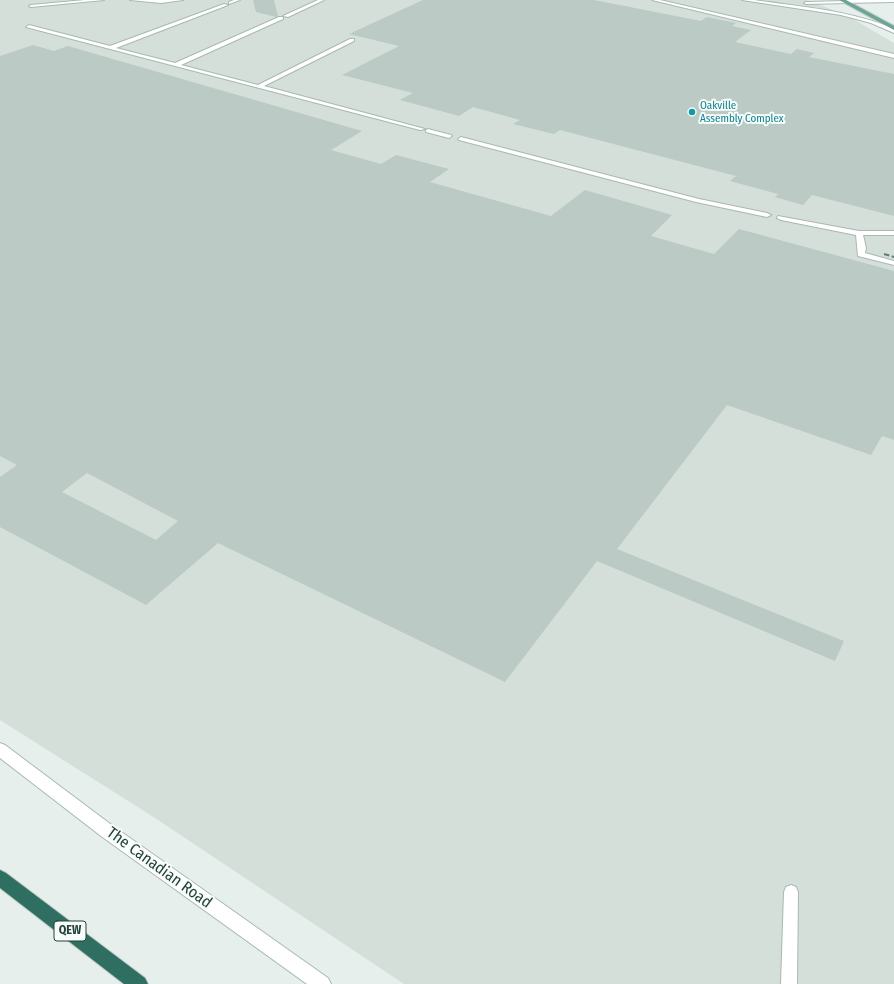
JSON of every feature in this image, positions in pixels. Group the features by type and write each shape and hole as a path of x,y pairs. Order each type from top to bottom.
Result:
{"highway":[{"name":"QEW","path":"0,878 139,984"}],"main road":[{"path":"844,1 894,30"},
{"path":"858,1 894,21"}],"street":[{"path":"844,1 894,0"},
{"name":"The Canadian Road","path":"0,748 107,831 322,984"}],"lane":[{"path":"31,6 102,0"},
{"path":"132,0 162,2 182,0"},
{"path":"111,48 238,0"},
{"path":"176,65 322,0"},
{"path":"654,0 894,56"},
{"path":"744,0 846,15 894,30"},
{"path":"757,0 783,3 844,1"},
{"path":"766,1 789,0"},
{"path":"804,0 835,2"},
{"path":"29,27 449,136"},
{"path":"258,86 352,40"},
{"path":"461,139 698,201 767,215"},
{"path":"782,218 859,233 894,233"},
{"path":"859,233 862,248 861,254 894,263"},
{"path":"789,984 791,892"}],"shaded area":[{"path":"0,0 807,0 846,15 894,43 894,984 404,984 155,818 0,720"}],"building":[{"path":"253,0 274,0 278,16 276,17 256,12"},
{"name":"Oakville Assembly Complex","path":"423,0 594,0 701,21 707,17 736,23 732,26 751,30 735,42 791,54 797,49 814,53 809,57 894,74 894,216 812,195 803,205 775,197 778,194 730,181 736,176 560,130 554,134 513,124 520,120 473,107 459,116 400,100 413,93 342,75 399,46 349,34"},
{"path":"33,45 54,51 68,46 362,131 331,150 381,164 396,155 449,169 430,182 551,216 585,190 672,215 651,236 714,254 739,229 894,271 894,440 882,436 871,455 727,405 617,549 844,641 835,661 597,561 505,682 218,543 146,605 0,527 0,477 17,465 0,456 0,56","holes":["87,473 178,521 156,540 62,492"]}],"railway":[{"path":"884,254 894,257"}],"place":[{"name":"Oakville Assembly Complex","path":"692,112"}]}
